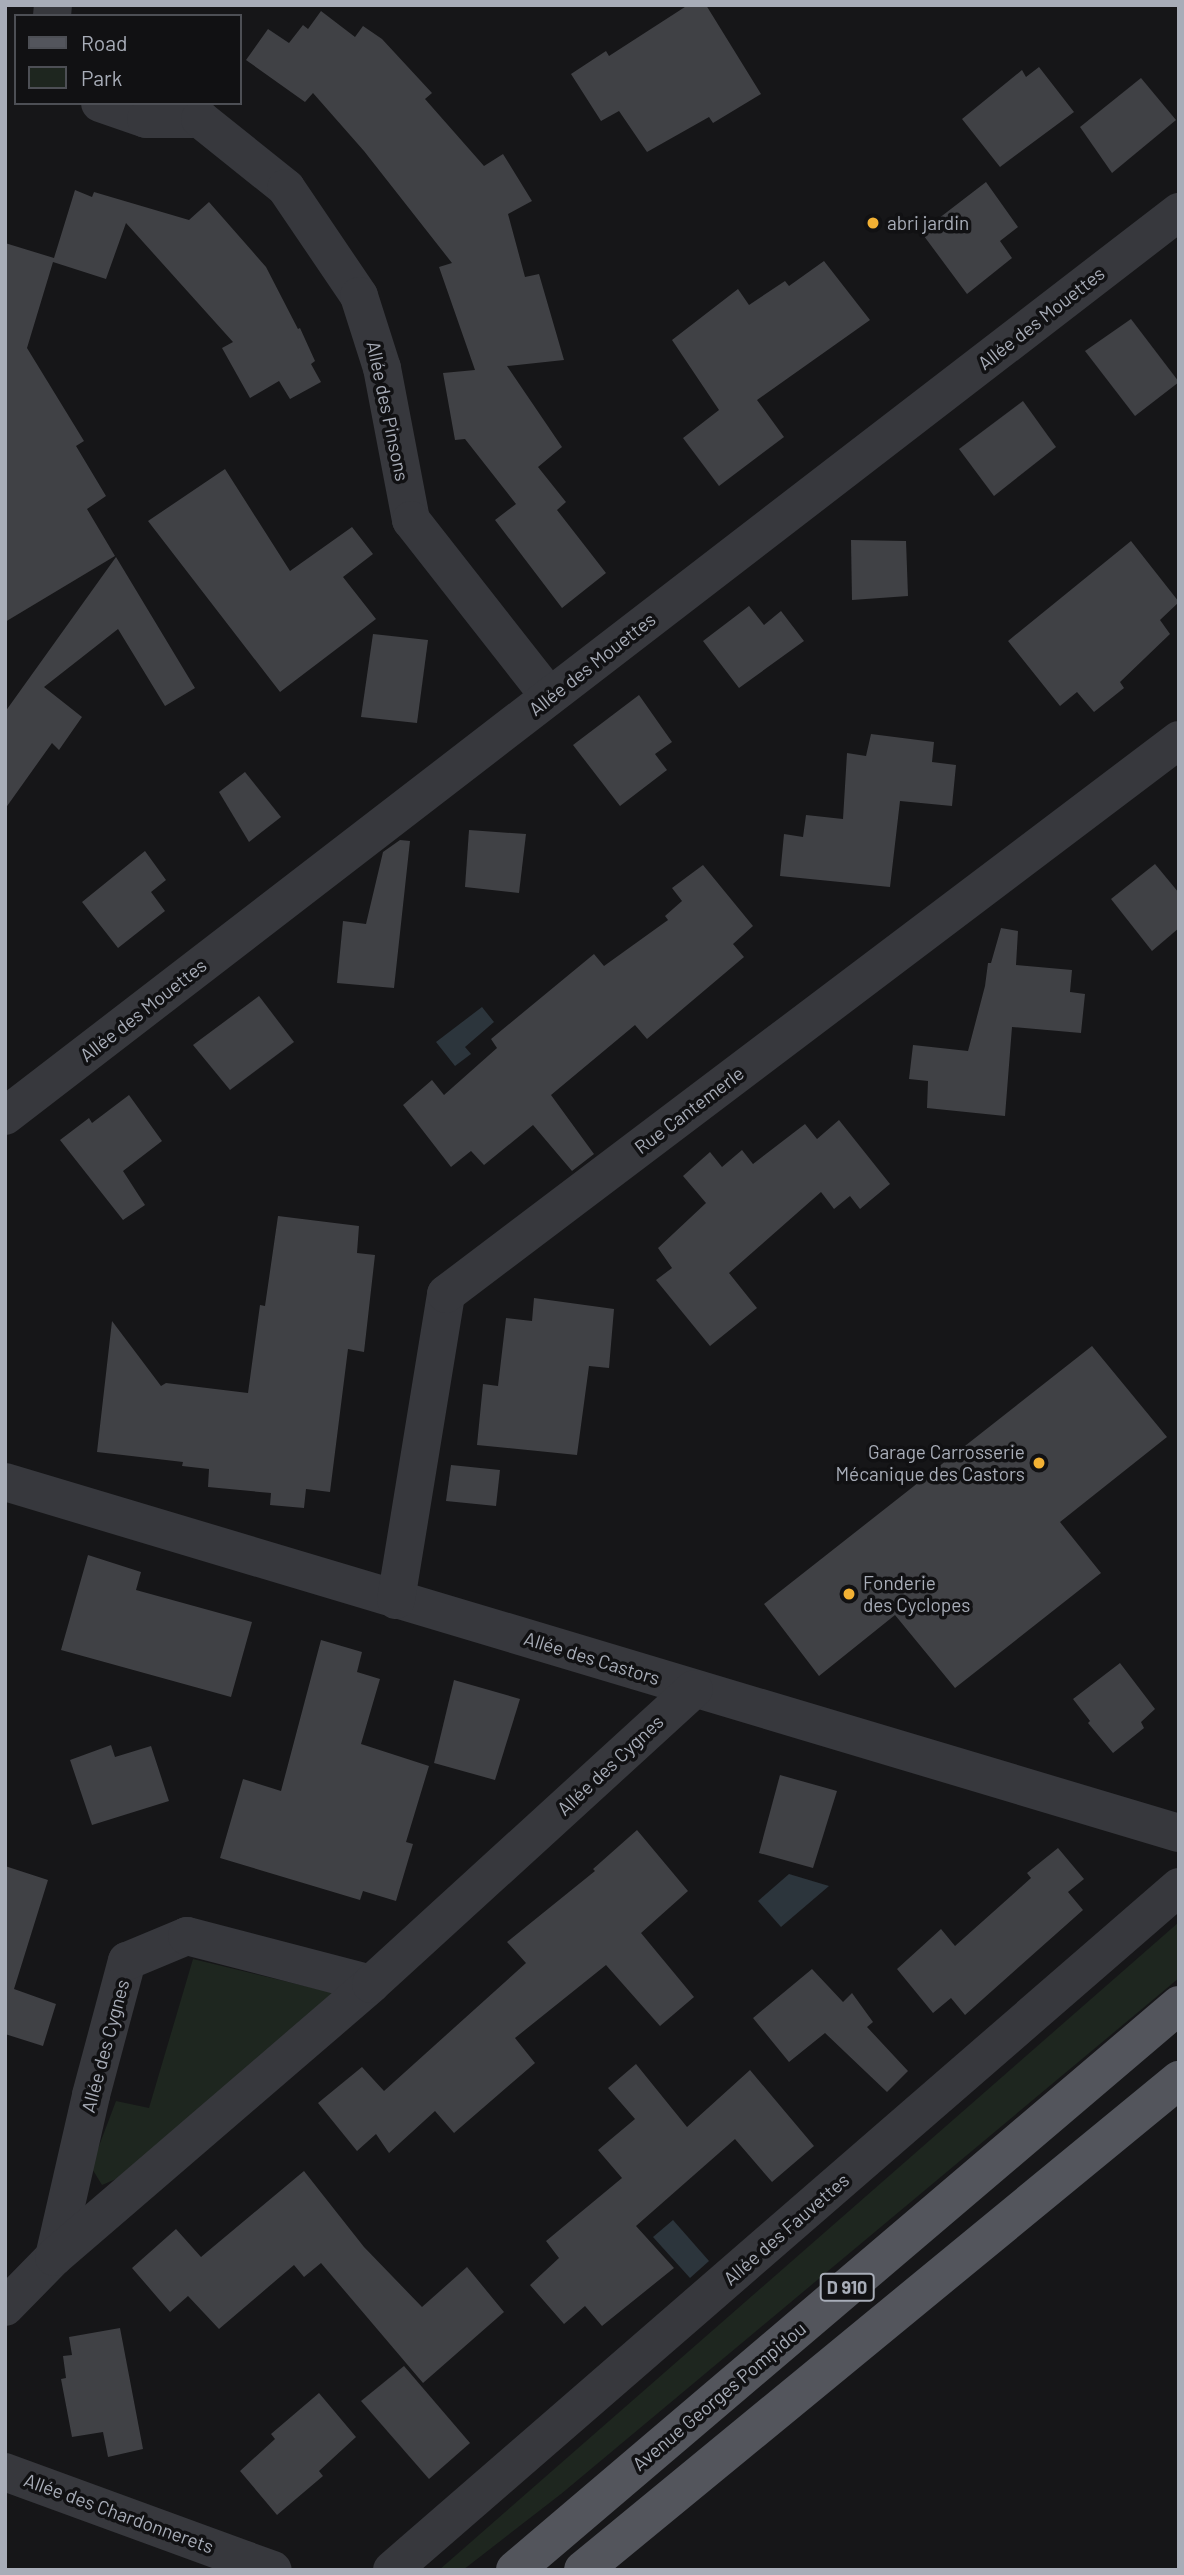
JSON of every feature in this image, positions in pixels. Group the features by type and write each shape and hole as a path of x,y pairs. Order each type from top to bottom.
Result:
{"main road":[{"name":"Avenue Georges Pompidou","path":"515,2570 1179,2005"},
{"name":"D 910","path":"583,2570 1179,2080"}],"street":[{"name":"Allée des Pinsons","path":"106,105 145,119 200,119 286,188 359,296 382,368 411,520 550,696"},
{"name":"Allée des Mouettes","path":"5,1116 1179,212"},
{"name":"Rue Cantemerle","path":"396,1600 446,1294 1179,740"},
{"name":"Allée des Castors","path":"5,1482 1179,1833"},
{"name":"Allée des Cygnes","path":"5,2307 54,2258 372,1984 694,1689"},
{"name":"Allée des Fauvettes","path":"392,2570 1179,1887"},
{"name":"Allée des Cygnes","path":"54,2258 91,2095 127,1961 187,1936 372,1984"},
{"name":"Allée des Chardonnerets","path":"5,2472 273,2570"}],"green space":[{"path":"1179,1922 1179,1978 561,2494 463,2570 439,2570"},
{"path":"193,1959 334,1993 123,2176 102,2185 91,2167 116,2101 149,2108"}],"shaded area":[{"path":"482,1007 494,1022 465,1047 471,1054 455,1066 436,1042"},
{"path":"789,1874 829,1886 781,1927 758,1901"},
{"path":"673,2220 709,2261 690,2278 653,2237"}],"building":[{"path":"688,5 706,5 761,94 713,123 709,117 647,152 619,111 601,121 571,74 606,51 609,56"},
{"path":"321,11 355,37 363,26 382,39 432,93 425,99 484,166 503,154 532,201 508,214 525,277 539,274 564,360 507,366 562,447 538,467 566,502 557,510 606,573 562,608 495,520 516,504 465,439 455,440 443,373 475,370 439,267 452,263 364,151 313,93 305,102 246,60 268,29 289,43 303,25 308,29"},
{"path":"1039,67 1074,112 1000,167 962,119 1022,70 1026,77"},
{"path":"1141,78 1176,120 1112,173 1080,127"},
{"path":"986,182 1018,227 1000,241 1012,258 967,294 921,232"},
{"path":"75,190 92,197 94,192 189,220 209,202 266,267 298,329 300,328 315,361 311,364 321,382 290,399 279,381 250,398 222,348 233,342 126,223 106,279 53,262 27,348 84,441 76,446 106,496 87,509 115,556 5,622 5,243 54,258"},
{"path":"824,261 870,320 757,400 784,437 719,486 683,438 719,410 672,340 738,289 749,305 785,281 789,286"},
{"path":"1131,319 1179,382 1135,416 1085,351"},
{"path":"1023,401 1056,447 994,496 959,449"},
{"path":"225,469 290,571 352,527 373,554 343,577 376,619 280,692 148,521"},
{"path":"851,540 906,541 908,596 852,600"},
{"path":"1131,541 1179,602 1160,620 1170,634 1120,682 1124,688 1094,712 1077,692 1060,706 1008,641"},
{"path":"116,557 195,688 165,706 118,629 44,687 82,717 59,750 52,743 5,809 5,712"},
{"path":"749,606 764,625 781,611 804,641 739,688 703,641"},
{"path":"373,634 428,640 417,723 361,717"},
{"path":"639,695 672,742 655,754 667,770 620,806 573,745"},
{"path":"871,734 934,742 932,762 956,765 952,806 900,801 890,887 780,876 784,834 803,837 806,815 843,819 847,753 866,756"},
{"path":"245,772 281,817 249,842 219,792"},
{"path":"469,830 526,834 519,893 465,887"},
{"path":"400,840 410,841 394,988 337,983 343,921 366,924 383,852"},
{"path":"145,851 166,880 151,892 165,911 118,948 82,902"},
{"path":"1155,864 1179,893 1179,928 1152,951 1111,899"},
{"path":"703,865 753,926 733,944 744,957 647,1039 635,1025 551,1095 594,1154 572,1171 533,1125 484,1165 471,1151 451,1167 403,1105 432,1080 444,1095 497,1048 491,1039 594,954 604,966 668,920 665,916 682,901 672,888"},
{"path":"1001,928 1018,931 1016,965 1072,970 1070,992 1085,994 1081,1033 1012,1027 1005,1116 927,1108 928,1081 909,1079 913,1045 968,1051 985,986 988,963 991,963"},
{"path":"259,996 294,1042 230,1090 193,1045"},
{"path":"129,1095 162,1141 123,1171 145,1205 123,1220 60,1140 89,1118 92,1123"},
{"path":"839,1120 890,1184 860,1209 850,1196 834,1209 821,1192 729,1273 757,1308 710,1346 656,1280 672,1268 658,1248 706,1203 683,1176 710,1152 722,1167 742,1150 753,1164 805,1124 817,1139"},
{"path":"278,1216 359,1226 357,1253 375,1255 364,1352 348,1349 330,1492 306,1489 304,1508 270,1505 271,1493 208,1487 209,1469 182,1466 183,1462 97,1452 112,1321 161,1386 166,1383 248,1393 260,1305 265,1306"},
{"path":"534,1298 614,1309 609,1368 589,1366 577,1455 477,1445 483,1384 498,1386 506,1318 532,1321"},
{"path":"1092,1346 1167,1437 1060,1522 1101,1573 955,1688 895,1615 819,1676 764,1604"},
{"path":"451,1465 500,1470 496,1506 446,1501"},
{"path":"88,1555 141,1572 136,1590 252,1622 231,1697 61,1650"},
{"path":"321,1640 362,1652 357,1672 380,1679 361,1744 429,1766 406,1842 413,1844 396,1901 363,1891 360,1900 220,1858 243,1779 281,1791"},
{"path":"1120,1663 1155,1709 1141,1722 1144,1728 1113,1753 1088,1723 1090,1721 1073,1699"},
{"path":"454,1680 520,1699 495,1780 434,1763"},
{"path":"111,1745 115,1757 151,1746 169,1801 92,1825 70,1760"},
{"path":"780,1775 837,1791 813,1868 759,1853"},
{"path":"637,1830 688,1891 641,1933 694,1997 660,2026 606,1965 515,2038 535,2063 454,2133 435,2111 389,2153 376,2134 357,2151 318,2103 362,2067 384,2091 526,1963 507,1942 595,1871 593,1869"},
{"path":"1058,1848 1084,1879 1068,1892 1083,1910 965,2015 951,1998 933,2013 897,1969 941,1929 955,1946 1031,1878 1027,1873"},
{"path":"5,1866 48,1880 14,1989 56,2004 43,2046 5,2034"},
{"path":"812,1969 843,2002 852,1993 873,2022 867,2027 908,2071 887,2092 825,2033 789,2062 753,2018"},
{"path":"636,2064 687,2127 750,2070 814,2146 772,2182 735,2139 636,2226 674,2268 602,2326 585,2306 564,2324 530,2285 559,2258 546,2241 622,2178 598,2150 635,2119 608,2088"},
{"path":"304,2171 364,2247 422,2307 467,2267 504,2312 423,2383 321,2263 304,2277 294,2265 219,2329 188,2296 170,2312 132,2268 176,2229 201,2257"},
{"path":"120,2328 143,2449 108,2457 103,2432 72,2437 61,2379 66,2378 63,2356 72,2355 69,2337"},
{"path":"404,2366 470,2443 429,2479 361,2401"},
{"path":"319,2393 356,2437 319,2471 323,2476 277,2515 240,2471 275,2439 271,2434"}],"place":[{"name":"abri jardin","path":"873,223"},
{"name":"Garage Carrosserie Mécanique des Castors","path":"1039,1463"},
{"name":"Fonderie des Cyclopes","path":"849,1594"}]}
